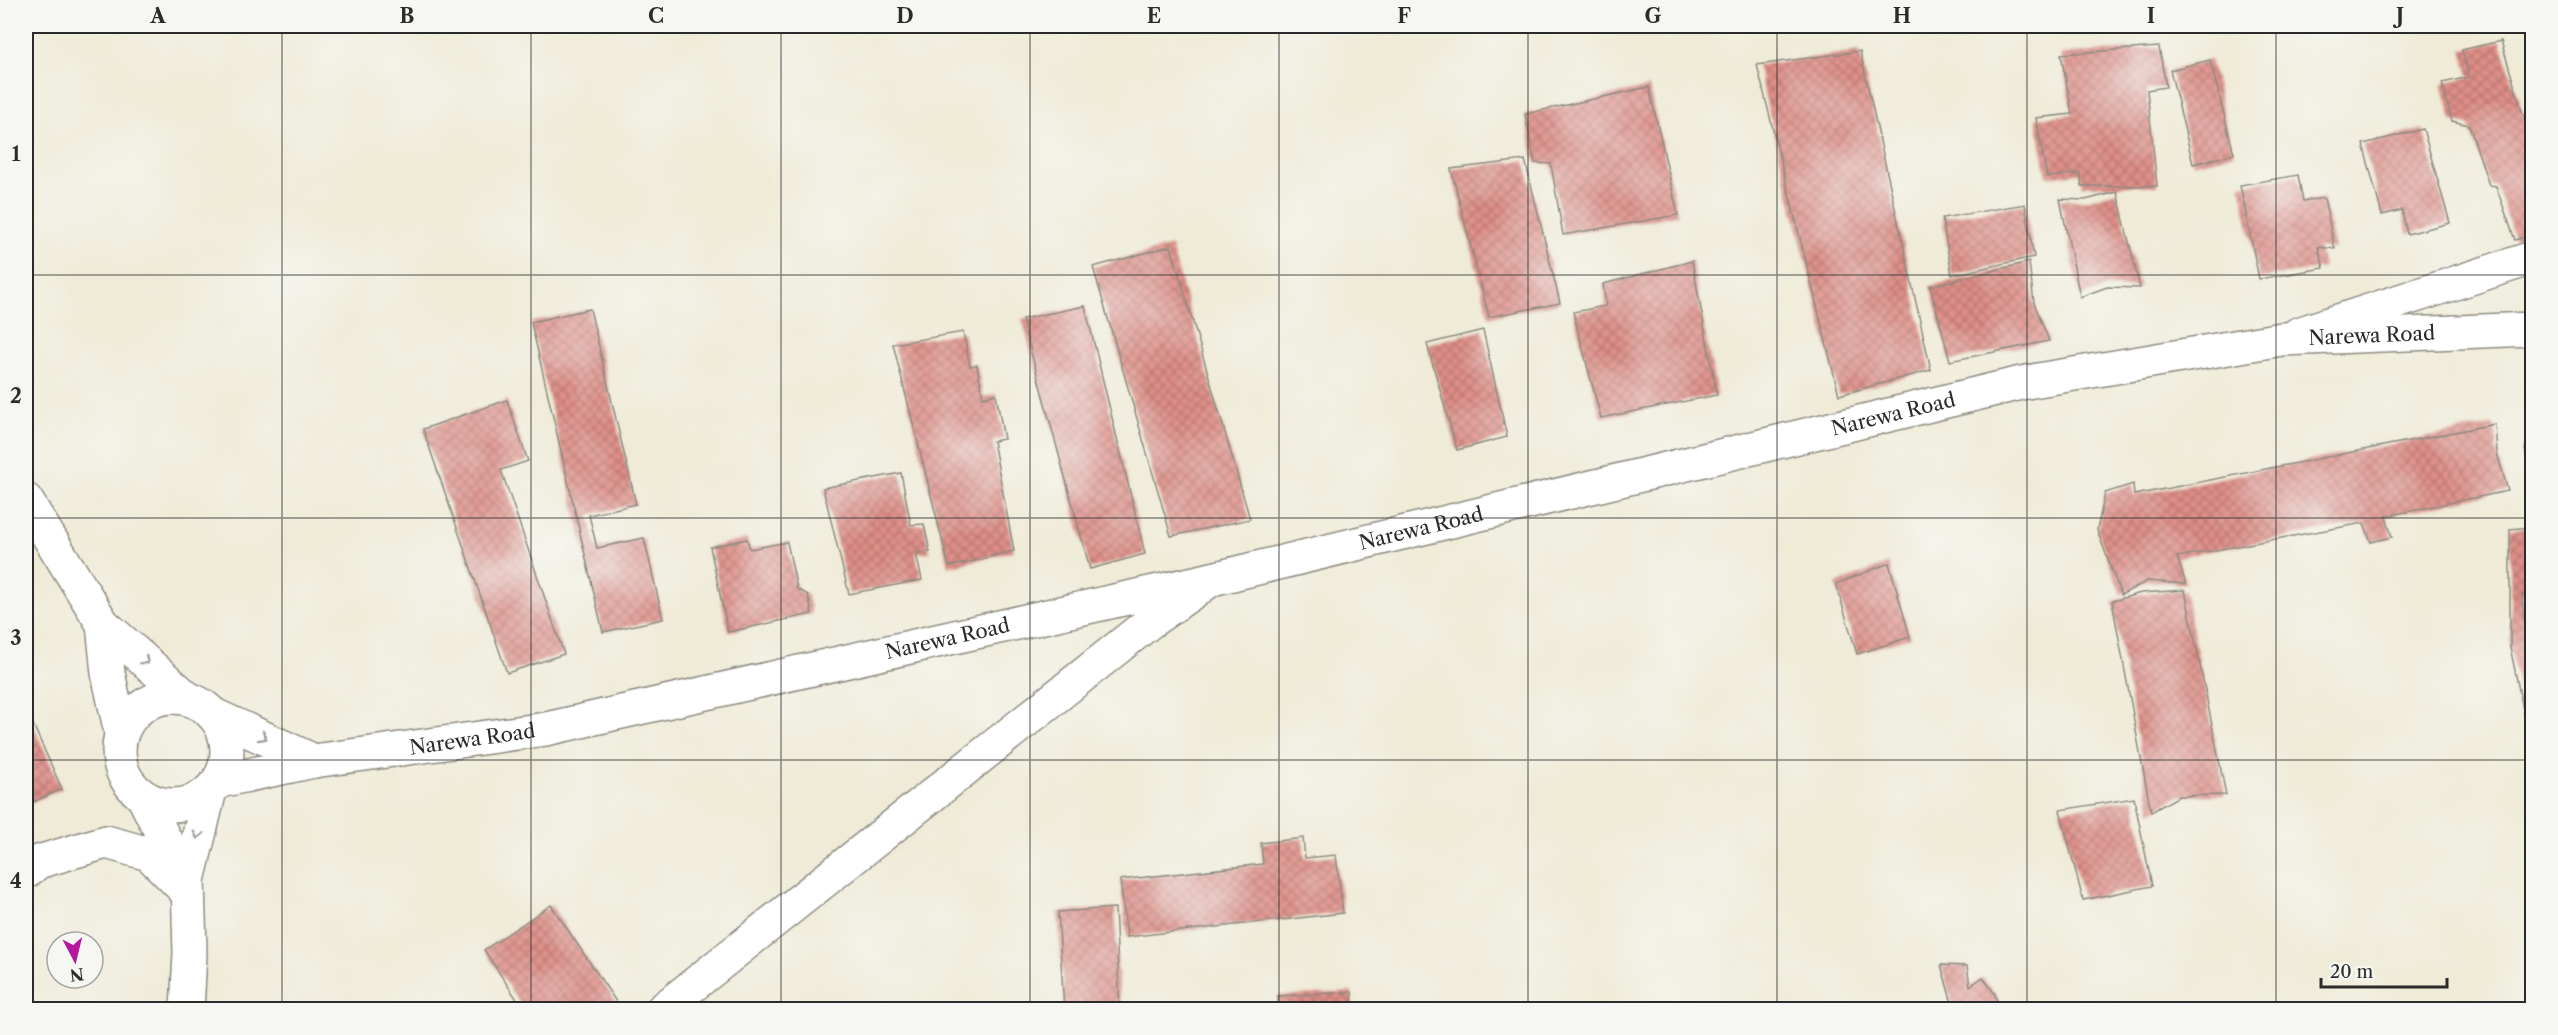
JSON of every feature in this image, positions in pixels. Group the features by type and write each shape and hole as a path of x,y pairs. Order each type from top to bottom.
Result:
{"main road":[{"path":"2282,339 2532,258"},
{"name":"Narewa Road","path":"215,785 314,761 546,729 1212,579 2021,383 2282,339 2532,329"},
{"path":"26,500 103,624 223,726 229,754 215,785 188,886 190,952 187,1010"},
{"path":"662,1010 1150,622 1212,579"},
{"path":"103,624 108,673 121,733"},
{"path":"188,886 144,798 124,777 118,749 121,733 132,715 147,702 166,698 199,706 314,761"},
{"path":"144,798 171,806 199,800 215,785"},
{"path":"26,872 38,862 106,842 149,854 188,886"}],"building":[{"path":"2501,41 2532,144 2532,235 2515,240 2496,186 2489,185 2469,125 2452,121 2442,83 2469,77 2462,50"},
{"path":"2159,47 2166,87 2147,90 2157,186 2082,186 2080,173 2047,177 2036,118 2072,114 2061,54"},
{"path":"1860,51 1931,370 1839,395 1757,65"},
{"path":"2210,60 2234,154 2193,164 2170,70"},
{"path":"1649,87 1678,215 1563,235 1551,164 1535,163 1525,114"},
{"path":"2423,129 2450,223 2407,234 2402,210 2382,215 2363,144"},
{"path":"1525,160 1560,303 1489,317 1451,169"},
{"path":"2298,175 2303,201 2324,198 2335,249 2318,247 2324,268 2259,279 2240,185"},
{"path":"2117,192 2140,288 2107,287 2080,297 2060,199 2085,200"},
{"path":"2025,204 2034,257 1952,275 1942,218"},
{"path":"1171,246 1250,519 1171,536 1093,267"},
{"path":"1692,261 1717,395 1601,418 1573,312 1606,306 1603,284"},
{"path":"2029,262 2034,303 2049,341 1950,361 1930,286"},
{"path":"1085,306 1145,554 1090,569 1022,319"},
{"path":"590,309 636,504 589,515 597,548 644,538 663,619 603,632 531,322"},
{"path":"1483,330 1507,437 1457,450 1427,344"},
{"path":"963,332 970,366 977,365 983,397 996,394 1004,439 993,441 1014,551 949,567 893,344"},
{"path":"507,400 528,461 501,470 564,654 507,673 423,429"},
{"path":"2495,424 2497,453 2508,491 2386,516 2392,537 2371,542 2364,523 2177,557 2186,584 2147,581 2121,595 2097,530 2105,493 2133,484 2134,495"},
{"path":"2532,425 2532,483 2531,483 2525,449"},
{"path":"901,473 911,525 924,524 930,552 916,553 922,580 849,594 823,488"},
{"path":"2532,527 2532,592 2522,595 2526,639 2532,636 2531,748 2510,647 2510,529"},
{"path":"747,539 750,549 787,542 797,589 808,595 812,614 728,632 710,547"},
{"path":"1889,563 1910,637 1857,654 1836,584"},
{"path":"2185,590 2226,795 2179,796 2151,812 2112,601 2141,593"},
{"path":"26,709 62,789 26,805"},
{"path":"2134,798 2152,886 2083,900 2060,810"},
{"path":"1303,838 1305,858 1336,855 1343,913 1127,937 1120,880 1263,864 1261,843"},
{"path":"551,905 617,1003 607,1010 524,1010 484,950"},
{"path":"1115,908 1120,1010 1064,1010 1058,912"},
{"path":"1941,965 1967,966 1970,986 1983,977 1995,994 2000,1010 1954,1010"},
{"path":"1352,992 1353,1010 1279,1010 1278,996"}]}
